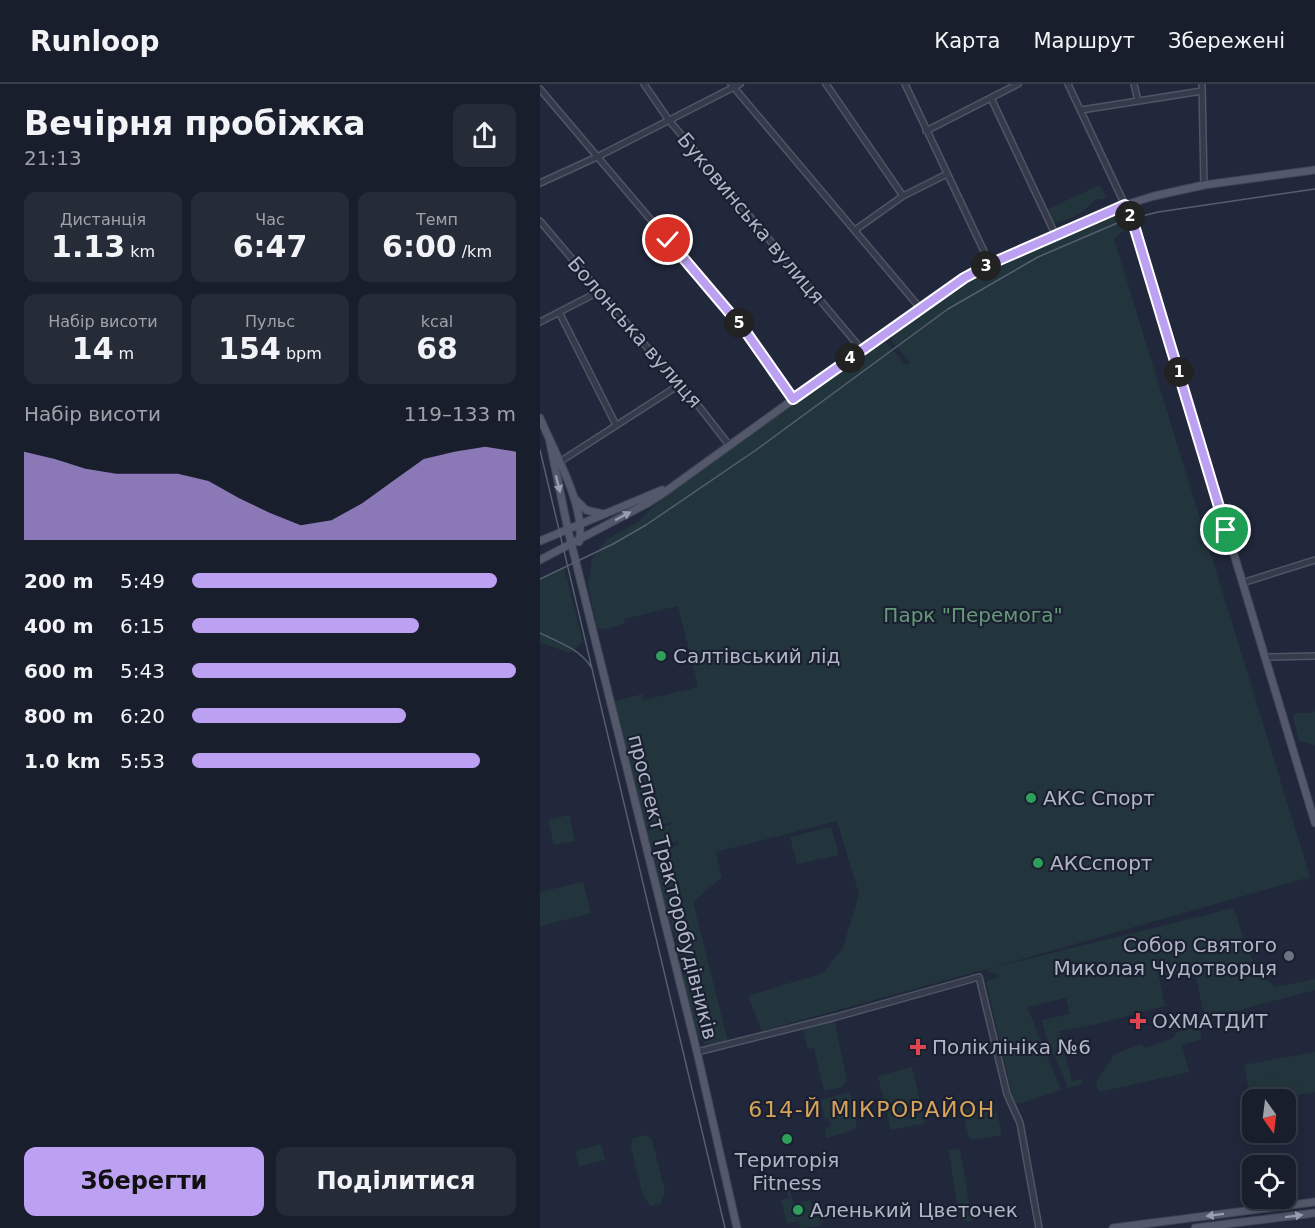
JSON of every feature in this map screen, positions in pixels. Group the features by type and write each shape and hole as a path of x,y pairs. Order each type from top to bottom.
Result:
{"main road":[{"path":"540,560 648,503 920,308 964,278 990,264 1125,205 1204,185 1315,170"},
{"path":"1125,205 1133,222 1315,823"},
{"name":"проспект Тракторобудівників","path":"540,418 561,461 573,496 580,525 580,539 575,555"},
{"name":"проспект Тракторобудівників","path":"549,438 568,530 697,1052 736,1228"},
{"path":"540,541 680,481"},
{"path":"573,496 586,510 605,514"},
{"path":"1113,1228 1315,1202"},
{"path":"1194,1228 1315,1213"}],"street":[{"name":"Буковинська вулиця","path":"644,84 668,119 862,350"},
{"path":"540,183 597,157 732,86 740,84"},
{"path":"826,84 903,196"},
{"path":"904,84 990,264"},
{"path":"926,131 1018,84"},
{"path":"1068,84 1125,205"},
{"path":"1134,84 1138,101"},
{"path":"732,86 920,308"},
{"path":"1081,110 1138,101 1202,87 1204,185"},
{"path":"540,89 746,332 793,399"},
{"path":"992,98 1055,234"},
{"path":"855,230 903,196 947,174"},
{"name":"Болонська вулиця","path":"540,221 697,404 729,445"},
{"path":"540,321 600,291"},
{"path":"559,312 616,425"},
{"path":"561,461 679,385"},
{"path":"1242,583 1315,560"},
{"path":"1265,657 1315,656"},
{"path":"697,1052 980,977 1007,1094 1020,1123 1039,1228"}],"green space":[{"path":"1100,185 1106,196 1104,199 1095,199 1076,215 1064,221 1052,223 1048,209"},
{"name":"Парк \"Перемога\"","path":"1113,215 1123,219 1127,227 1114,239 1310,877 988,969 1234,908 1249,952 1267,980 1276,987 1315,979 1315,990 1205,1019 1193,971 1159,977 1165,1006 1059,1031 1072,1081 1083,1079 1082,1084 1068,1088 1046,1036 1042,1020 1070,1014 1066,998 1027,1007 1061,1090 1018,1104 1013,1099 986,981 998,978 996,973 987,972 986,969 762,1031 748,996 823,973 843,948 859,894 837,821 716,852 722,877 693,902 728,1042 708,1047 695,1034 681,976 685,975 678,944 668,921 650,852 679,845 678,841 650,847 645,831 673,824 673,822 644,828 613,702 642,694 644,700 698,687 678,606 624,619 624,623 611,628 597,628 588,584 592,559 607,539 638,522 660,500 880,342 887,343 906,365 910,363 892,341 893,333 929,310 954,290 1062,237"},
{"path":"564,567 583,642 569,653 540,644 540,579"},
{"path":"1315,711 1315,745 1299,741 1293,716 1297,713"},
{"path":"569,815 575,841 554,845 548,820"},
{"path":"831,827 839,855 797,864 790,837"},
{"path":"583,882 591,913 540,926 540,892"},
{"path":"831,1019 835,1024 847,1080 842,1087 824,1091 814,1048 808,1049 804,1028"},
{"path":"1199,1027 1202,1039 1182,1045 1189,1072 1099,1092 1096,1082 1115,1054 1141,1044 1146,1048 1173,1038 1177,1032"},
{"path":"1315,1052 1315,1092 1296,1095 1296,1089 1248,1089 1244,1065"},
{"path":"912,1067 925,1123 891,1130 878,1076"},
{"path":"850,1092 857,1127 827,1138 825,1128 831,1126 829,1119 825,1119 820,1100"},
{"path":"994,1103 1002,1135 972,1140 968,1136 963,1110"},
{"path":"647,1135 652,1140 665,1192 661,1203 651,1206 643,1196 631,1147 632,1139"},
{"path":"601,1144 605,1160 579,1166 575,1151"},
{"path":"960,1149 972,1222 962,1220 957,1205 949,1150"},
{"name":"Аленький Цветочек","path":"790,1190 794,1204 810,1200 815,1217 819,1216 822,1226 800,1228 798,1221 787,1224 781,1200 789,1198 787,1191"}],"tram line":[{"path":"540,579 613,544 646,525 756,450 948,309 1038,257 1122,221 1158,212 1315,189"},
{"path":"540,450 725,1228"},
{"path":"540,633 575,651 591,667"}],"place":[{"name":"Салтівський лід","path":"661,656"},
{"name":"АКС Спорт","path":"1031,798"},
{"name":"АКСспорт","path":"1038,863"},
{"name":"Собор Святого Миколая Чудотворця","path":"1289,956"},
{"name":"ОХМАТДИТ","path":"1138,1021"},
{"name":"Поліклініка №6","path":"918,1047"},
{"name":"Територія Fitness","path":"787,1139"},
{"name":"Аленький Цветочек","path":"798,1210"}],"district":[{"name":"614-Й МІКРОРАЙОН","path":"872,1109"}],"route":[{"path":"668,240 746,332 793,399 964,278 1091,218 1125,205 1133,222 1226,530"}]}
